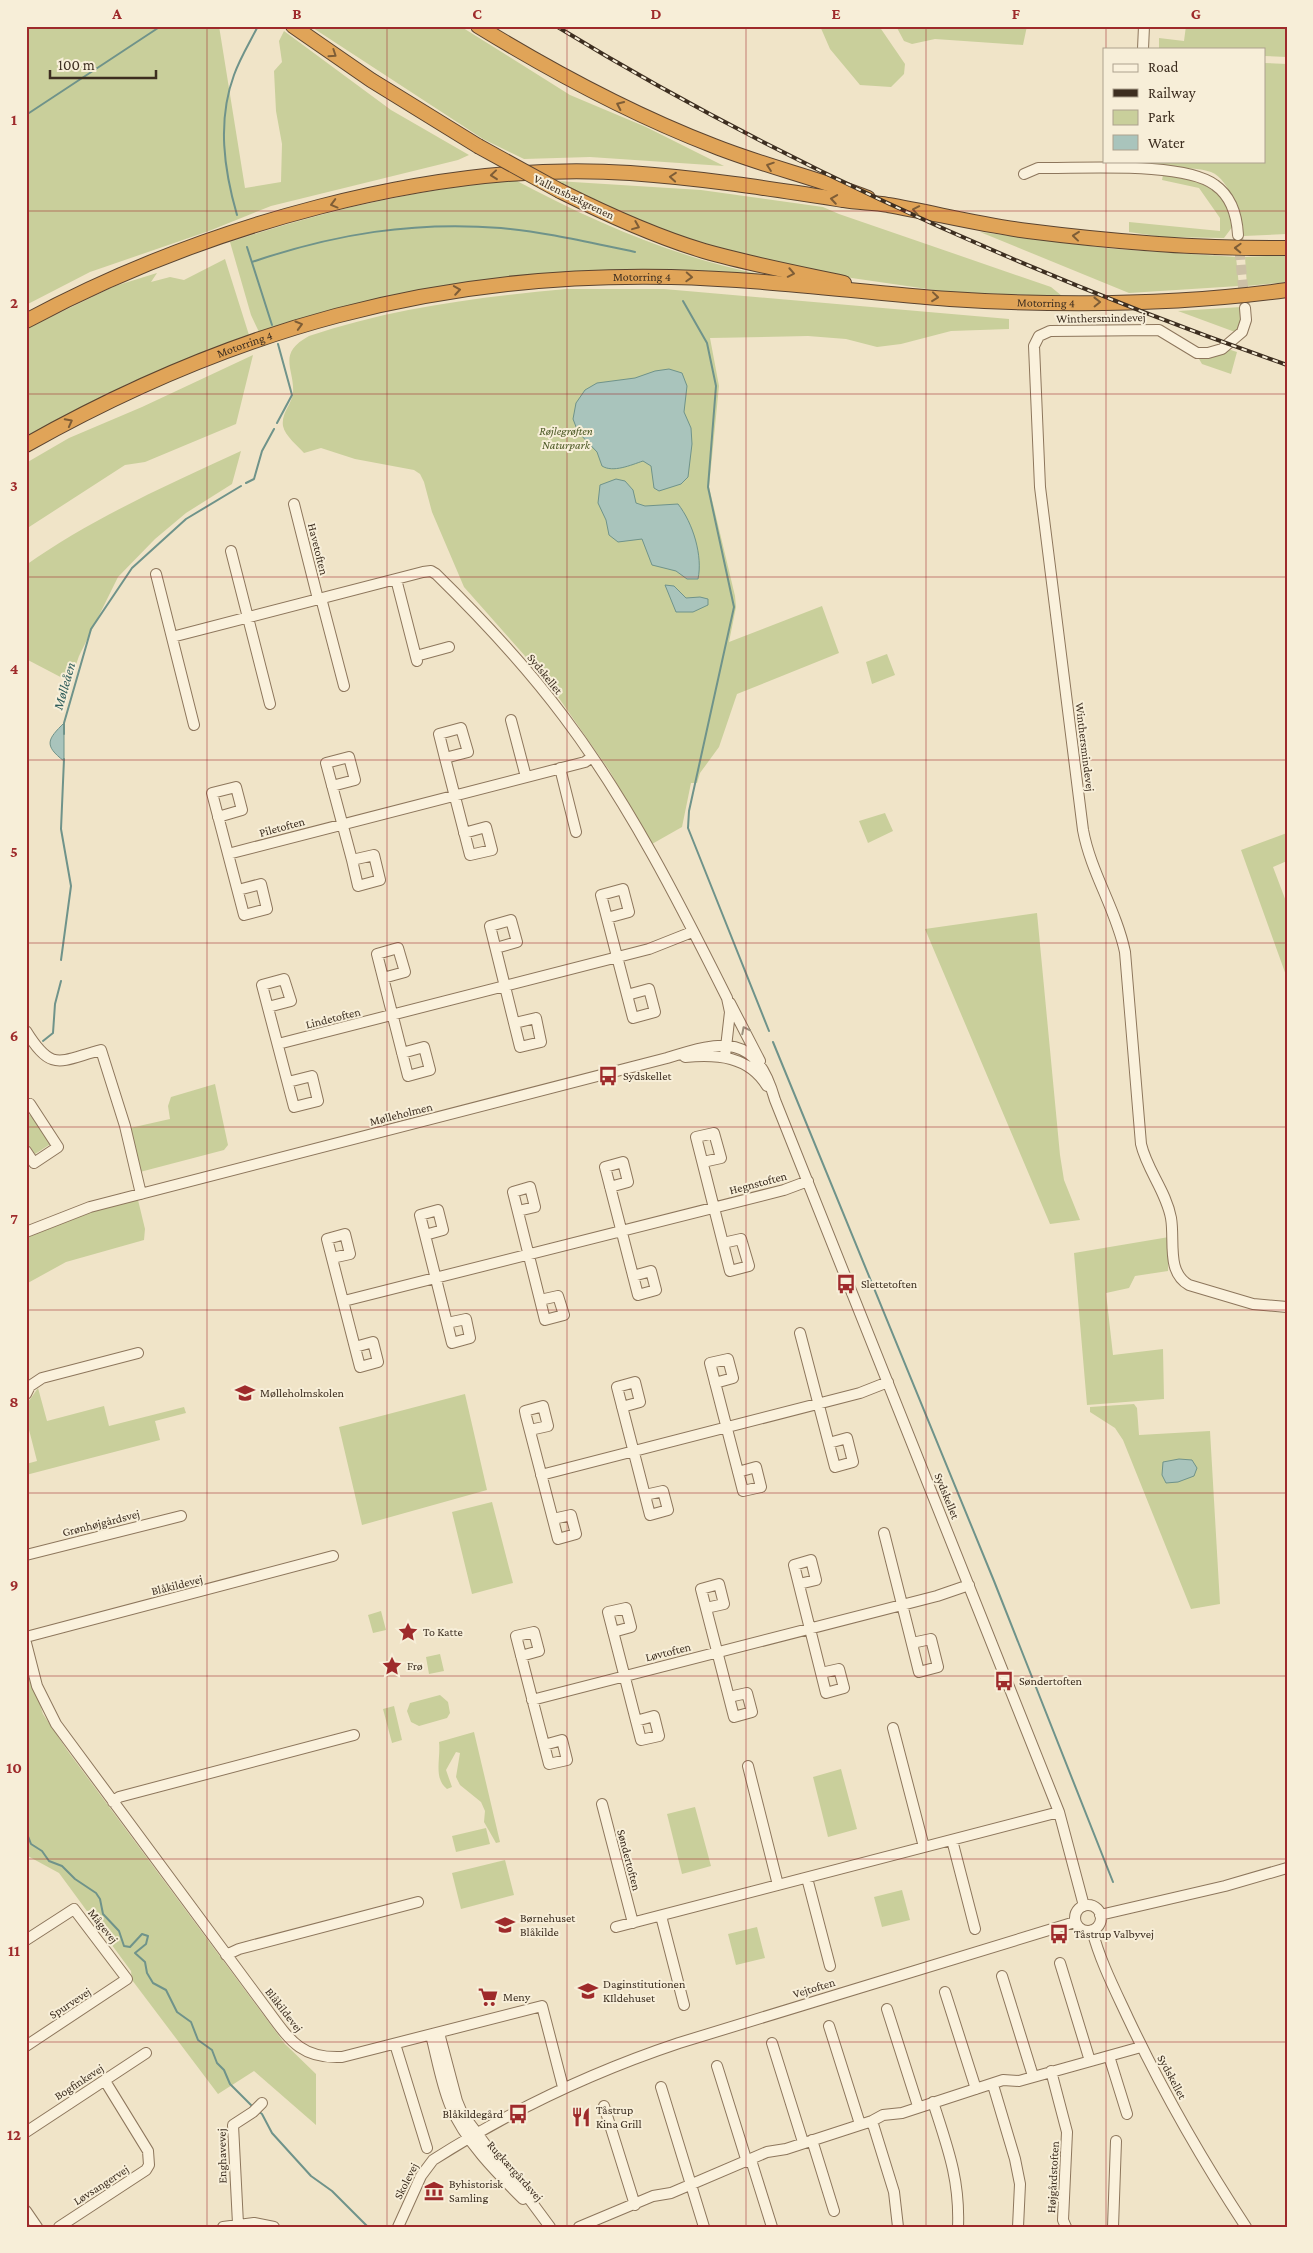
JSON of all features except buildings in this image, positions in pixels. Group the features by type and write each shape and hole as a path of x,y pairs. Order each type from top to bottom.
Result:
{"highway":[{"name":"Vallensbækgrenen","path":"293,26 371,80 478,146 560,191 611,216 702,250 761,266 886,292"},
{"path":"478,26 559,74 658,123 714,146 883,204"},
{"path":"26,321 153,262 288,216 390,191 478,176 533,171 628,173 703,180 849,201 883,204 1025,231 1107,240 1175,246 1287,248"},
{"name":"Motorring 4","path":"26,445 128,392 229,348 331,316 426,295 530,281 630,276 713,278 949,299 1036,302 1173,301 1287,290"}],"street":[{"path":"1143,48 1144,26"},
{"path":"1024,174 1038,168 1137,165 1186,173 1203,178 1215,185 1226,195 1233,207 1238,235"},
{"name":"Winthersmindevej","path":"1245,308 1246,320 1242,332 1222,349 1208,353 1197,352 1159,330 1044,332 1036,340 1034,346 1037,422 1040,487 1082,830 1090,860 1121,934 1141,1144 1150,1171 1168,1206 1174,1267 1178,1277 1189,1286 1253,1304 1287,1307"},
{"name":"Havetoften","path":"294,504 344,686"},
{"path":"231,550 270,704"},
{"name":"Sydskellet","path":"396,579 423,572 431,571 436,574 498,636 553,703 592,757 632,820 759,1056 1059,1812 1084,1906"},
{"path":"156,574 194,726"},
{"path":"172,637 396,579 416,658 449,647"},
{"path":"511,720 526,777"},
{"name":"Piletoften","path":"228,854 586,762 592,757"},
{"path":"445,758 464,833"},
{"path":"560,768 576,832"},
{"path":"332,786 352,860"},
{"path":"218,817 238,890"},
{"path":"607,918 627,995"},
{"name":"Lindetoften","path":"278,1044 649,949 692,932"},
{"path":"496,948 514,1023"},
{"path":"383,978 402,1053"},
{"name":"Sydskellet","path":"727,998 730,1012 725,1056 741,1062 758,1074 775,1100"},
{"path":"268,1007 288,1082"},
{"path":"26,1031 42,1054 59,1062 101,1050 125,1126 140,1194"},
{"name":"Sydskellet","path":"726,1045 745,1051 761,1065"},
{"name":"Mølleholmen","path":"26,1232 82,1210 140,1194 667,1058 704,1046 726,1045"},
{"name":"Mølleholmen","path":"667,1058 706,1055 725,1056"},
{"path":"26,1106 30,1104 58,1147 34,1163 26,1151"},
{"path":"703,1162 723,1243"},
{"name":"Hegnstoften","path":"344,1301 789,1188 808,1181"},
{"path":"610,1187 633,1276"},
{"path":"518,1211 540,1300"},
{"path":"425,1235 447,1324"},
{"path":"332,1258 355,1347"},
{"path":"800,1333 829,1443"},
{"path":"26,1394 30,1386 42,1378 138,1353"},
{"path":"542,1475 860,1394 888,1382"},
{"path":"715,1383 738,1472"},
{"path":"622,1406 645,1495"},
{"path":"530,1430 553,1519"},
{"name":"Grønhøjgårdsvej","path":"26,1554 181,1516"},
{"path":"884,1532 912,1643"},
{"name":"Blåkildevej","path":"26,1637 333,1556"},
{"path":"799,1584 821,1673"},
{"name":"Løvtoften","path":"532,1700 937,1596 969,1585"},
{"path":"706,1608 729,1697"},
{"path":"613,1632 636,1721"},
{"name":"Blåkildevej","path":"26,1643 37,1686 47,1710 226,1955 290,2040 300,2049 327,2058 342,2057 542,2006 563,2087"},
{"path":"521,1656 544,1745"},
{"path":"893,1728 924,1847"},
{"path":"113,1802 119,1797 354,1735"},
{"path":"748,1766 778,1885"},
{"name":"Søndertoften","path":"602,1804 633,1923"},
{"path":"616,1927 1059,1812"},
{"path":"952,1840 976,1929"},
{"path":"1100,1915 1225,1886 1287,1868"},
{"path":"807,1878 830,1966"},
{"path":"226,1955 247,1946 418,1902"},
{"path":"1084,1906 1092,1906 1100,1915 1100,1922 1092,1930 1081,1929 1075,1922 1078,1910 1084,1906"},
{"name":"Mågevej","path":"26,1940 74,1909 127,1979"},
{"path":"660,1916 684,2005"},
{"name":"Vejtoften","path":"474,2136 563,2087 638,2056 1075,1922"},
{"name":"Sydskellet","path":"1092,1930 1106,1970 1141,2047 1196,2148 1246,2227"},
{"path":"1060,1963 1090,2061"},
{"path":"1002,1976 1033,2076"},
{"name":"Spurvevej","path":"26,2046 127,1979"},
{"path":"945,1992 976,2089"},
{"path":"887,2009 918,2106"},
{"path":"829,2026 860,2124"},
{"path":"435,2034 450,2106 474,2136"},
{"path":"772,2043 834,2211"},
{"path":"396,2044 427,2148"},
{"path":"579,2227 749,2161 767,2152 786,2149 872,2121 883,2115 902,2113 918,2106 993,2085 1003,2080 1019,2081 1141,2047"},
{"name":"Bogfinkevej","path":"26,2132 146,2054"},
{"path":"1109,2056 1127,2114"},
{"path":"717,2066 772,2227"},
{"name":"Højgårdstoften","path":"1051,2071 1067,2132 1063,2220 1066,2227"},
{"name":"Løvsangervej","path":"59,2227 146,2170 149,2165 148,2151 105,2081"},
{"path":"993,2085 1015,2159 1020,2184 1018,2227"},
{"path":"661,2087 704,2227"},
{"path":"933,2102 955,2175 959,2198 958,2227"},
{"path":"604,2106 635,2205"},
{"name":"Enghavevej","path":"238,2224 233,2125 258,2107"},
{"path":"872,2121 894,2192 898,2227"},
{"name":"Rugkærgårdsvej","path":"474,2136 547,2223"},
{"name":"Skolevej","path":"398,2227 427,2166 433,2160 474,2136"},
{"path":"1113,2227 1116,2141"},
{"path":"26,2211 37,2227"},
{"path":"223,2227 254,2222 274,2227"}],"green space":[{"path":"26,26 219,26 245,188 281,182 282,144 276,111 274,71 282,62 279,41 284,31 391,110 469,155 458,160 271,206 209,231 90,272 26,305"},
{"path":"310,26 460,26 570,95 646,127 724,166 590,157 524,159 483,139"},
{"path":"820,26 879,26 905,64 904,74 891,87 860,85 830,49"},
{"path":"896,26 1027,26 1023,45 935,39 912,44 904,41"},
{"path":"1186,26 1287,26 1287,57 1266,56 1266,48 1159,48 1159,38 1184,41"},
{"path":"1266,63 1287,64 1287,234 1244,236 1233,200 1218,176 1206,170 1153,166 1153,162 1266,162"},
{"path":"1163,175 1199,183 1217,193 1229,212 1233,226 1224,238 1163,237 1129,232 1129,222 1220,231 1220,218 1199,188 1162,180"},
{"path":"515,180 575,210 636,237 699,259 764,275 764,278 700,272 636,270 572,272 509,277 383,298 321,313 259,332 251,315 230,242 300,220 406,195"},
{"path":"557,181 701,190 823,207 1051,287 1062,296 948,292 783,268 655,230"},
{"path":"980,232 1115,249 1236,257 1239,286 1129,293"},
{"path":"1287,255 1287,282 1247,286 1245,257"},
{"path":"225,259 249,335 129,383 26,438 26,329 115,286 157,273 151,282 170,277 184,280"},
{"name":"Røjlegrøften Naturpark","path":"566,289 664,289 1009,319 1009,329 951,331 901,344 877,347 846,339 808,336 710,338 719,386 709,487 735,596 736,607 729,642 822,606 839,653 737,694 719,747 700,773 697,783 691,783 682,827 652,844 609,770 547,681 464,587 432,512 420,474 414,470 355,459 321,448 304,453 289,437 283,426 285,413 293,393 290,356 293,349 309,336 372,318 436,305"},
{"path":"1241,307 1241,324 1235,332 1178,311"},
{"path":"1228,349 1237,352 1231,374 1202,364 1199,359"},
{"path":"253,355 236,424 145,462 125,465 26,529 26,463 69,438 142,407"},
{"path":"241,451 232,484 186,513 155,539 118,577 79,656 70,682 26,659 26,565 104,517 158,489"},
{"path":"887,654 895,675 872,684 866,662"},
{"path":"885,813 893,831 868,843 859,821"},
{"path":"1287,833 1287,861 1273,867 1287,904 1287,978 1241,850"},
{"path":"1037,913 1060,1155 1064,1180 1080,1220 1050,1224 925,929"},
{"path":"215,1084 228,1145 224,1150 140,1172 130,1128 170,1119 168,1106 171,1097"},
{"path":"32,1113 52,1143 35,1154 26,1141 26,1117"},
{"path":"138,1200 145,1229 144,1240 66,1262 26,1284 26,1236 95,1210"},
{"path":"1169,1237 1168,1271 1135,1276 1129,1288 1106,1293 1113,1355 1163,1349 1164,1399 1087,1405 1074,1253"},
{"path":"38,1388 47,1421 104,1406 109,1426 184,1407 186,1413 155,1421 160,1440 26,1475 26,1464 37,1461 26,1418 26,1405"},
{"path":"465,1394 487,1490 362,1525 339,1427"},
{"path":"1134,1404 1137,1408 1139,1435 1210,1431 1220,1604 1191,1609 1123,1440 1115,1428 1090,1412 1090,1407"},
{"path":"492,1502 513,1583 472,1594 452,1512"},
{"path":"381,1611 386,1630 373,1633 368,1615"},
{"path":"440,1654 444,1671 429,1674 426,1657"},
{"path":"26,1661 43,1714 67,1750 285,2044 316,2074 316,2125 254,2071 218,2094 132,1980 131,1971 59,1873 26,1855"},
{"path":"440,1695 448,1702 450,1713 447,1718 419,1726 411,1722 407,1711 410,1703"},
{"path":"394,1706 402,1740 392,1743 383,1709"},
{"path":"474,1732 500,1842 496,1843 484,1822 485,1811 481,1802 460,1785 456,1777 460,1753 456,1752 446,1770 452,1787 447,1789 439,1774 439,1742"},
{"path":"841,1769 857,1829 828,1837 813,1777"},
{"path":"695,1807 711,1866 682,1874 667,1814"},
{"path":"486,1828 490,1844 456,1852 452,1836"},
{"path":"505,1860 514,1895 461,1909 452,1873"},
{"path":"902,1890 910,1920 882,1927 874,1897"},
{"path":"757,1927 765,1958 736,1965 728,1934"}],"water":[{"path":"669,369 682,373 687,386 684,412 691,428 692,444 688,477 681,484 659,491 654,488 651,466 643,461 617,469 602,466 597,452 578,432 573,419 576,403 585,390 597,383 635,378 655,371"},
{"path":"616,479 625,481 633,490 636,503 645,506 678,504 688,520 696,540 699,560 698,579 687,579 676,571 652,565 642,539 618,542 609,535 606,520 598,503 600,485"},
{"path":"665,585 674,586 686,598 700,597 708,599 708,605 693,612 676,612"},
{"path":"64,723 64,761 53,751 50,742 54,733"},
{"path":"1179,1459 1192,1460 1197,1468 1194,1476 1178,1482 1166,1483 1162,1475 1163,1462"}],"waterway":[{"path":"26,115 161,26"},
{"path":"237,215 226,163 224,145 225,110 236,69 258,26"},
{"path":"252,262 283,252 344,237 406,228 437,226 469,226 535,232 635,252"},
{"path":"247,247 272,325"},
{"path":"683,301 707,343 716,386 708,487 734,607 689,811 688,828 769,1031"},
{"path":"277,423 292,395 278,344"},
{"path":"246,483 254,479 262,451 274,429"},
{"name":"Mølleåen","path":"64,734 64,723 91,629 132,568 186,519 241,486"},
{"name":"Mølleåen","path":"61,960 71,886 61,829 64,759"},
{"path":"43,1041 53,1033 55,1004 61,981"},
{"path":"773,1042 994,1581 1113,1882"},
{"path":"26,1831 31,1844 42,1851 49,1861 62,1866 75,1879 96,1893 100,1899 103,1914 119,1931 124,1946 130,1947 142,1934 148,1936 146,1944 135,1953 145,1962 147,1973 153,1983 166,1990 177,2012 191,2022 198,2040 212,2050 217,2063 224,2070 230,2084 253,2107"},
{"path":"258,2111 262,2114 272,2133 311,2176 332,2191 368,2227"}],"tunnel":[{"path":"1238,235 1245,308"}],"railway":[{"path":"556,26 731,126 912,215 1098,294 1192,331 1287,365"}],"place":[{"name":"Sydskellet","path":"608,1076"},
{"name":"Slettetoften","path":"846,1284"},
{"name":"Mølleholmskolen","path":"245,1393"},
{"name":"To Katte","path":"408,1632"},
{"name":"Frø","path":"392,1666"},
{"name":"Søndertoften","path":"1004,1681"},
{"name":"Børnehuset Blåkilde","path":"505,1925"},
{"name":"Tåstrup Valbyvej","path":"1059,1934"},
{"name":"Daginstitutionen KIldehuset","path":"588,1991"},
{"name":"Meny","path":"488,1997"},
{"name":"Blåkildegård","path":"518,2114"},
{"name":"Tåstrup Kina Grill","path":"581,2117"},
{"name":"Byhistorisk Samling","path":"434,2191"}]}
